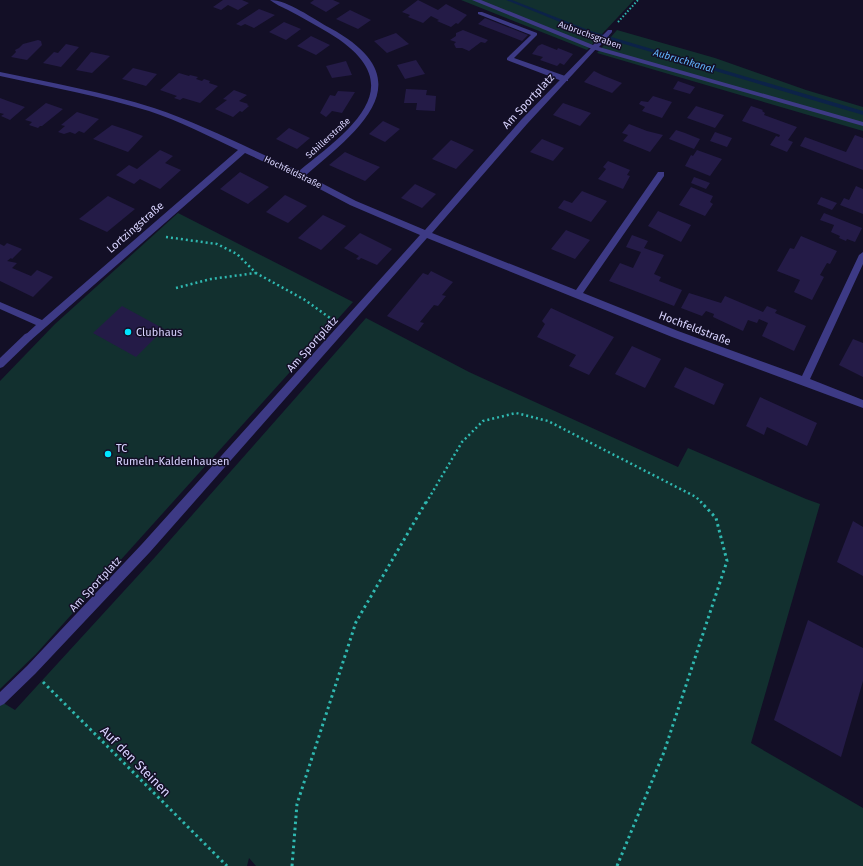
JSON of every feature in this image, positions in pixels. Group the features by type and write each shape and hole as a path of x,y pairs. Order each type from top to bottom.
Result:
{"street":[{"name":"Schillerstraße","path":"273,0 344,38 357,49 370,65 374,81 372,100 364,116 349,132 300,175"},
{"name":"Aubruchsgraben","path":"475,0 596,46 863,124"},
{"path":"480,13 535,34 509,59 565,79"},
{"name":"Am Sportplatz","path":"0,700 31,670 146,548 524,122 610,31"},
{"name":"Hochfeldstraße","path":"0,74 95,94 152,110 244,148 353,203 426,234 675,334 863,404"},
{"name":"Lortzingstraße","path":"0,364 28,337 244,148"},
{"path":"578,294 660,174"},
{"path":"804,381 863,255"},
{"path":"0,305 43,324"}],"path":[{"path":"610,31 638,0"},
{"path":"145,234 151,237 181,238 217,244 237,254 256,273 305,300 344,326"},
{"path":"176,288 211,279 256,273"},
{"path":"292,866 296,804 356,622 462,442 483,421 516,413 548,421 696,497 716,518 727,561 664,752 617,866"},
{"name":"Auf den Steinen","path":"31,670 227,866"}],"green space":[{"path":"461,0 634,0 587,50"},
{"path":"617,30 715,58 806,90 863,107 863,131 597,53"},
{"name":"TC Rumeln-Kaldenhausen","path":"178,213 353,302 36,654 0,689 0,381 55,324"},
{"path":"366,318 469,372 678,467 688,448 820,504 751,743 863,808 863,866 256,866 249,858 247,866 0,866 0,701 15,710 156,556"}],"building":[{"path":"223,0 242,0 249,3 238,10 228,5 221,10 213,7"},
{"path":"314,0 333,0 340,3 326,12 310,3"},
{"path":"418,0 438,10 446,4 467,15 458,24 456,23 451,27 437,21 439,20 431,16 423,23 408,17 410,15 402,12"},
{"path":"259,9 275,15 254,28 245,24 241,26 236,24"},
{"path":"350,10 371,20 358,29 336,19"},
{"path":"485,18 528,35 522,41 478,24"},
{"path":"284,22 301,29 286,40 269,32"},
{"path":"463,30 488,40 485,43 481,42 469,51 462,48 456,48 454,44 456,42 450,40 456,36 456,33"},
{"path":"396,33 409,44 387,53 374,41"},
{"path":"311,36 330,45 316,55 297,46"},
{"path":"38,40 41,41 42,45 27,60 11,57 16,52 15,50 23,44"},
{"path":"66,44 79,47 61,67 43,63 54,52 58,53"},
{"path":"542,44 573,54 564,65 560,63 557,66 540,60 543,57 532,54 538,46"},
{"path":"91,52 110,56 92,73 76,70"},
{"path":"416,60 425,74 405,79 397,65"},
{"path":"346,61 352,75 332,78 326,66"},
{"path":"133,68 157,74 146,86 122,79"},
{"path":"594,71 622,83 612,93 584,82"},
{"path":"179,73 198,77 196,79 202,81 204,79 210,81 209,83 218,86 200,103 183,98 180,100 174,98 177,96 160,90"},
{"path":"678,81 695,87 690,94 673,89"},
{"path":"406,89 427,90 426,95 436,96 435,111 416,110 417,103 404,103"},
{"path":"234,90 247,95 239,101 248,104 247,105 249,106 233,117 215,109 227,100 223,99"},
{"path":"338,91 355,92 342,113 332,111 326,117 320,113 330,95 335,96"},
{"path":"653,96 672,102 662,118 642,111 645,107 639,104 641,101 648,102"},
{"path":"0,98 25,107 10,120 1,116 4,114 0,113"},
{"path":"46,103 63,109 38,128 29,125 32,122 25,120"},
{"path":"563,103 591,113 580,126 553,115"},
{"path":"696,106 724,115 715,128 687,118"},
{"path":"751,106 763,110 762,111 765,113 764,115 797,127 788,140 793,142 787,152 770,145 776,136 779,137 780,135 742,121"},
{"path":"77,112 99,119 84,133 79,131 75,134 70,132 64,134 58,132 65,126 61,125"},
{"path":"383,121 400,129 385,142 369,134"},
{"path":"629,124 663,135 650,152 623,141 628,135 622,133"},
{"path":"112,125 143,136 128,152 93,139"},
{"path":"289,128 310,138 297,149 276,139"},
{"path":"676,130 700,139 694,149 669,139"},
{"path":"715,132 732,138 727,147 710,141"},
{"path":"855,135 863,138 863,170 800,146 805,137 846,152"},
{"path":"542,139 564,148 553,161 530,152"},
{"path":"451,140 474,150 456,169 432,159"},
{"path":"160,150 173,156 165,163 181,170 160,189 140,179 134,184 116,175 129,165 137,169"},
{"path":"697,150 722,159 710,176 685,166 691,155 693,156"},
{"path":"345,152 380,167 365,181 329,165"},
{"path":"608,161 630,170 627,175 630,176 623,189 598,179 606,169 603,167"},
{"path":"240,172 269,187 248,204 220,189"},
{"path":"694,177 710,183 706,189 691,183"},
{"path":"415,184 436,194 422,208 401,198"},
{"path":"856,186 863,189 863,214 840,205 844,198 849,200"},
{"path":"691,187 713,196 710,202 713,204 705,216 679,205"},
{"path":"582,191 607,201 591,222 558,208 564,200 572,203"},
{"path":"285,195 307,206 288,223 266,212"},
{"path":"108,196 135,209 107,232 79,219"},
{"path":"821,197 837,203 832,210 817,204"},
{"path":"658,211 691,225 681,242 648,226"},
{"path":"824,213 862,228 855,242 847,239 846,241 839,238 840,236 831,232 834,225 820,220"},
{"path":"323,215 346,226 321,250 298,238"},
{"path":"566,230 590,240 575,259 551,249"},
{"path":"360,233 392,249 377,265 361,258 359,260 356,259 359,256 344,248"},
{"path":"632,235 648,241 644,248 664,255 654,274 661,277 659,281 682,290 674,306 609,281 620,263 633,268 641,252 626,247"},
{"path":"801,236 837,251 830,264 827,263 820,275 824,277 812,300 794,292 800,280 777,271 790,248 794,249"},
{"path":"7,243 22,249 12,259 11,258 7,261 17,263 12,268 31,276 37,270 53,277 33,297 0,281 0,244 4,246"},
{"path":"431,271 453,282 442,295 446,296 438,306 434,305 420,322 424,323 418,331 387,316 423,273 428,275"},
{"path":"689,293 721,303 725,296 763,312 767,306 777,310 775,313 806,326 794,351 762,336 768,323 759,319 757,323 748,320 743,331 713,317 714,314 706,311 702,316 681,308"},
{"name":"Clubhaus","path":"122,306 164,329 136,357 93,333"},
{"path":"551,308 614,337 589,375 569,366 576,355 537,337 545,324 542,321"},
{"path":"853,339 863,343 863,377 839,365"},
{"path":"632,346 661,359 645,388 615,374"},
{"path":"685,367 724,384 714,405 674,387"},
{"path":"760,397 817,423 807,446 767,427 764,435 746,426"},
{"path":"853,521 863,527 863,576 837,562"},
{"path":"808,620 863,648 863,681 841,757 774,720"}],"waterway":[{"name":"Aubruchkanal","path":"508,0 589,32 863,113"}],"place":[{"name":"Clubhaus","path":"128,332"},
{"name":"TC Rumeln-Kaldenhausen","path":"108,454"}]}
